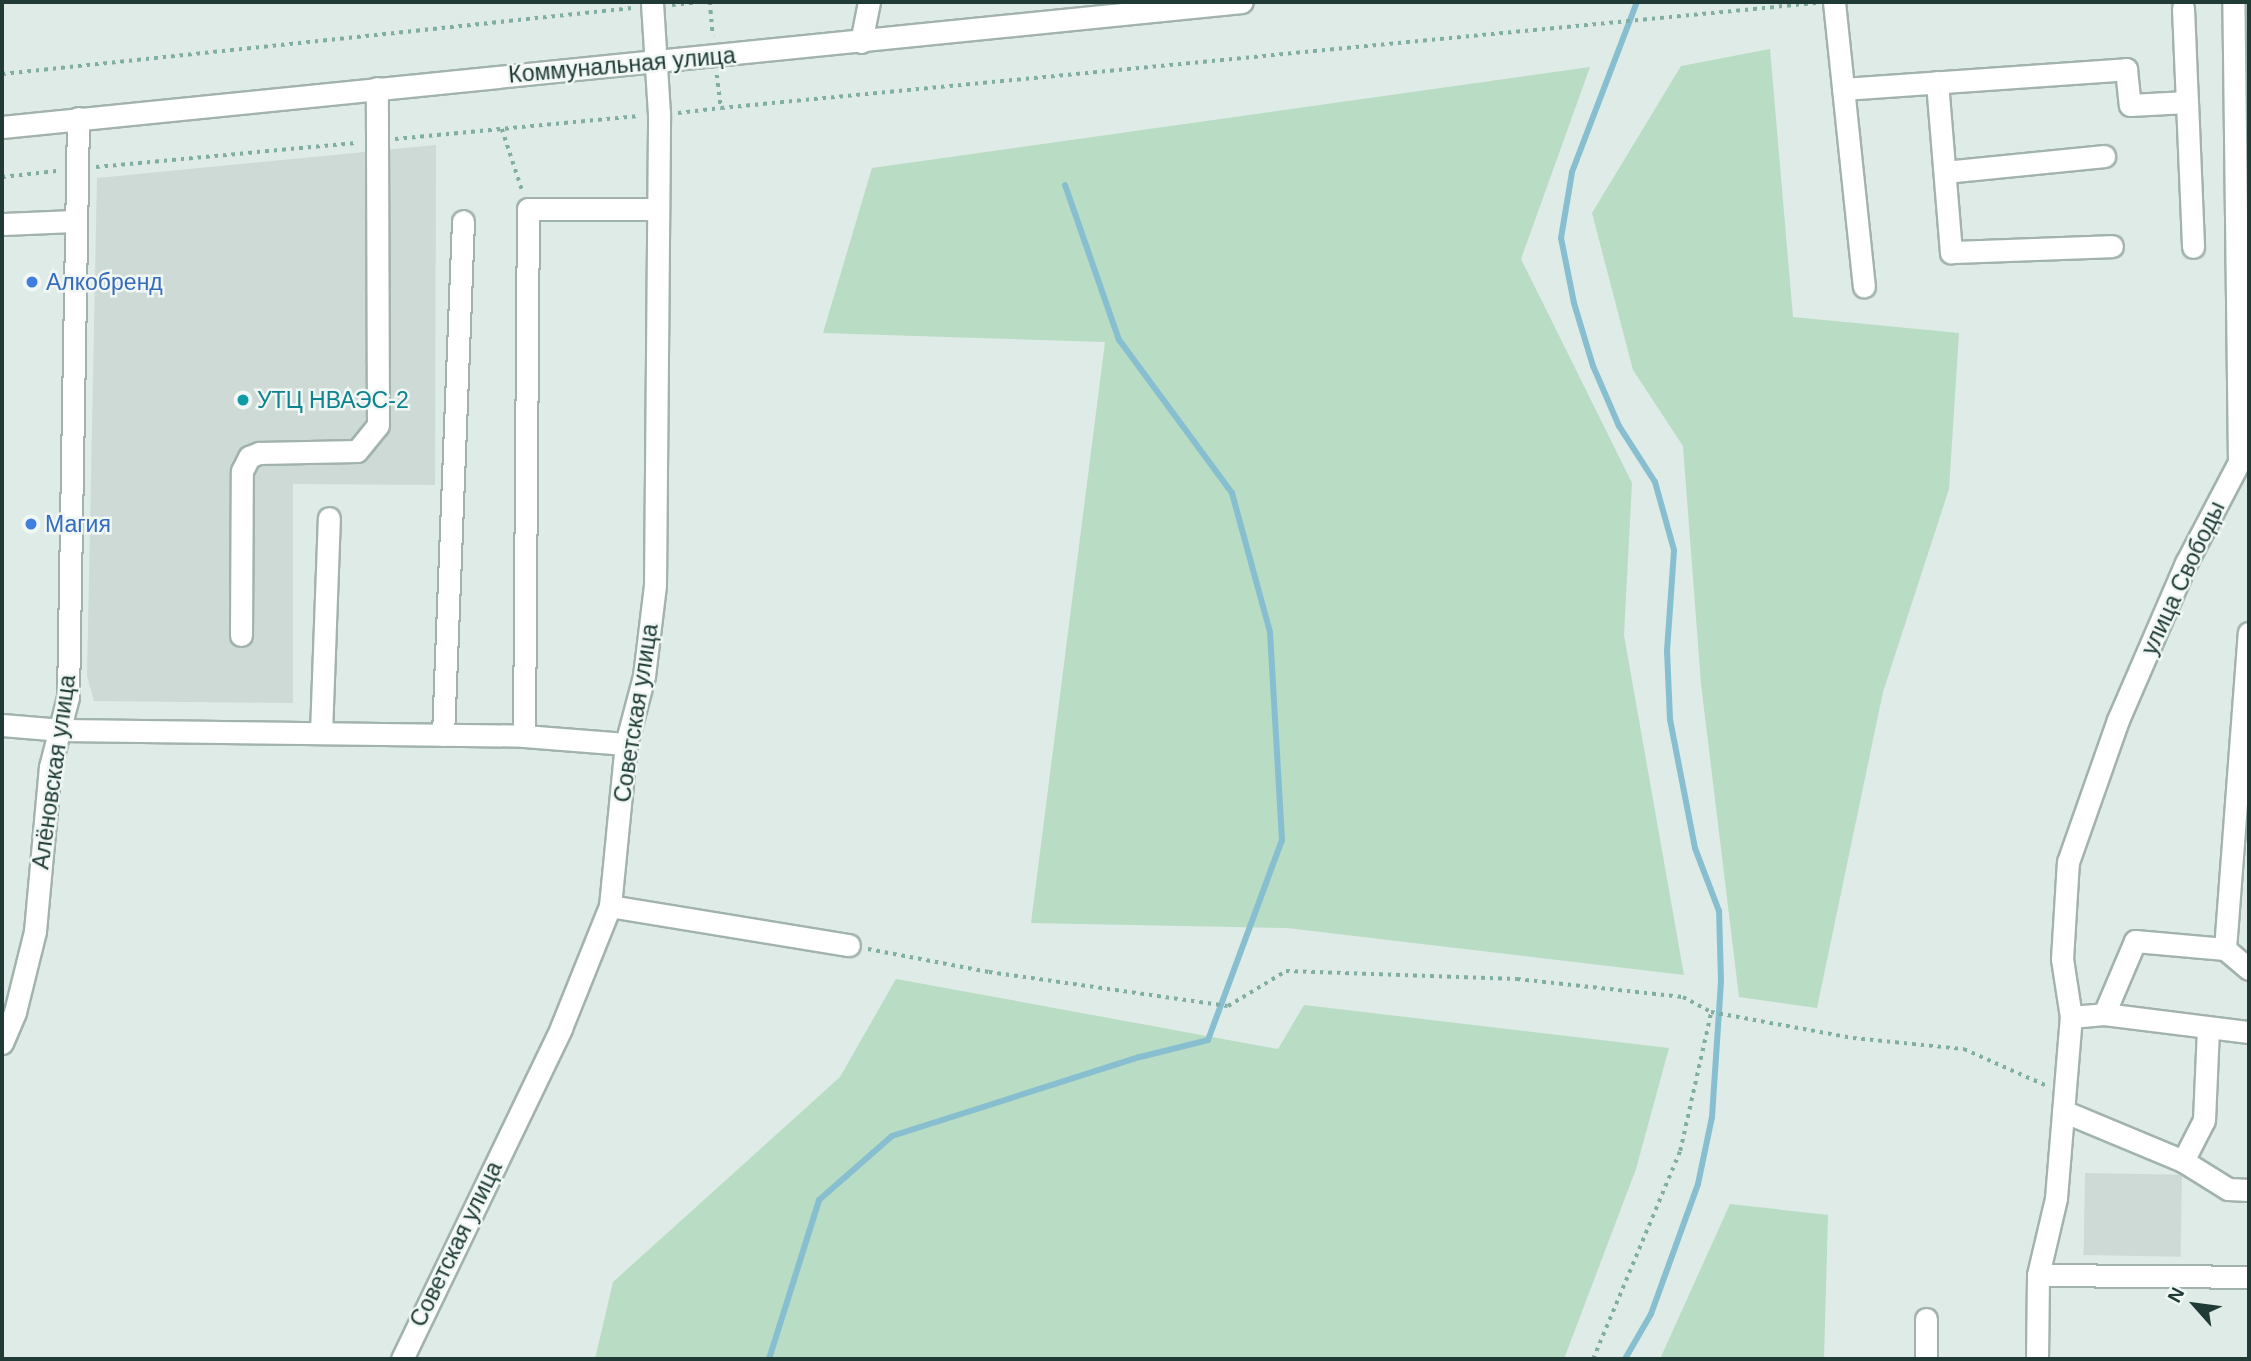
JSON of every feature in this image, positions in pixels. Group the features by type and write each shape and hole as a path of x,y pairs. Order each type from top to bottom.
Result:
{"street":[{"path":"861,42 869,2"},
{"name":"Коммунальная улица","path":"2,127 861,42 1090,9 1241,2"},
{"path":"1834,2 1864,285"},
{"name":"улица Свободы","path":"2037,1359 2038,1275 2056,1198 2071,1017 2062,959 2068,862 2118,720 2186,563 2244,460 2233,2"},
{"name":"Советская улица","path":"402,1359 561,1027 610,906 626,744 644,676 655,585 657,63 652,4"},
{"path":"2183,8 2193,247"},
{"path":"1843,89 2126,69 2130,105 2187,102"},
{"path":"1937,82 1951,252 2112,246"},
{"path":"241,635 242,471 248,457 259,453 357,451 378,425 377,88"},
{"name":"Алёновская улица","path":"2,1043 15,1012 35,931 50,767 62,730 68,696 78,118"},
{"path":"1944,172 2104,156"},
{"path":"524,736 528,209 655,209"},
{"path":"2,224 75,220"},
{"path":"443,735 463,222"},
{"path":"321,733 329,518"},
{"path":"2225,949 2249,633"},
{"path":"2,725 62,730 524,736 626,744"},
{"path":"610,906 849,945"},
{"path":"2104,1014 2134,941 2225,949 2249,969"},
{"path":"2071,1017 2104,1014 2208,1030 2249,1032"},
{"path":"2183,1161 2204,1120 2208,1030"},
{"path":"2063,1102 2183,1161 2228,1189 2249,1190"},
{"path":"2038,1275 2249,1277"},
{"path":"1926,1319 1926,1359"}],"path":[{"path":"2,74 652,4 702,2"},
{"path":"710,2 721,108 1828,2"},
{"path":"502,129 528,209"},
{"path":"849,945 989,972 1228,1006 1286,971 1517,979 1683,997 1711,1012 1853,1038 1964,1049 2063,1102"},
{"path":"1593,1359 1680,1152 1711,1012"}],"shaded area":[{"path":"436,145 435,485 293,484 293,703 94,701 87,676 97,178"},
{"path":"2085,1173 2182,1175 2181,1257 2084,1255"}],"green space":[{"path":"1770,49 1793,317 1959,333 1949,489 1883,692 1817,1008 1739,997 1701,684 1683,446 1633,370 1592,213 1681,66"},
{"path":"1590,67 1521,259 1632,483 1624,635 1684,975 1287,928 1031,923 1105,342 823,333 872,168"},
{"path":"896,979 1278,1049 1304,1005 1669,1048 1636,1169 1564,1359 595,1359 613,1282 840,1077"},
{"path":"1730,1204 1828,1215 1824,1359 1660,1359"}],"waterway":[{"path":"1625,1359 1651,1314 1698,1184 1712,1117 1721,981 1719,911 1695,848 1670,719 1667,651 1674,550 1655,482 1619,426 1593,366 1574,303 1561,238 1572,172 1637,2"},
{"path":"769,1359 819,1200 892,1136 1140,1057 1208,1040 1282,840 1270,632 1232,493 1119,340 1065,185"}],"place":[{"name":"Алкобренд","path":"32,282"},
{"name":"УТЦ НВАЭС-2","path":"243,400"},
{"name":"Магия","path":"31,524"}]}
